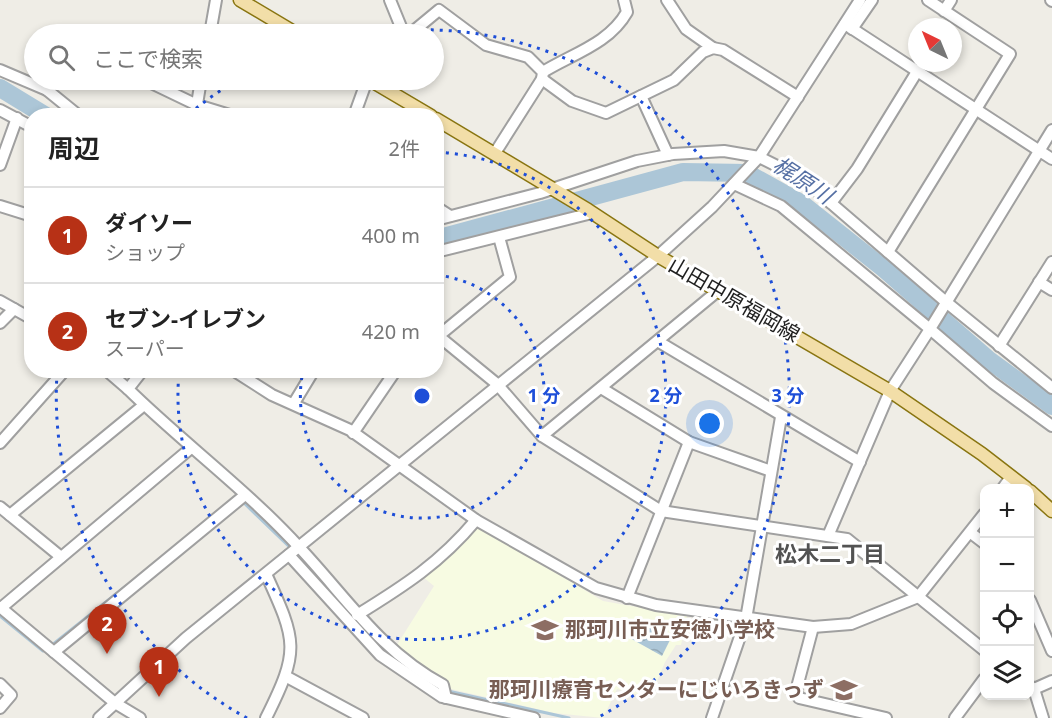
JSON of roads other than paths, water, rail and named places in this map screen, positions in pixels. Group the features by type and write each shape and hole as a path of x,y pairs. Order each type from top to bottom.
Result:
{"main road":[{"path":"240,0 280,24"},
{"path":"386,90 417,108"},
{"name":"山田中原福岡線","path":"444,124 590,211 658,256 890,391 1020,484"},
{"path":"1034,495 1052,511"}],"street":[{"path":"212,24 216,0"},
{"path":"390,0 400,24"},
{"path":"495,153 542,76 576,52 601,42 627,12 624,0"},
{"path":"666,0 686,29 713,48 723,50 798,97"},
{"path":"849,26 860,0"},
{"path":"99,718 186,638 658,256 757,159 849,26 872,0"},
{"path":"888,252 1010,54 928,0"},
{"path":"944,11 951,0"},
{"path":"422,24 439,10 486,45 528,57 542,76 572,101 606,113 674,80 703,52 713,48"},
{"path":"849,26 908,64"},
{"path":"0,70 24,80"},
{"path":"831,203 857,169 917,72"},
{"path":"921,72 1052,159"},
{"path":"47,90 69,108"},
{"path":"162,90 193,108"},
{"path":"196,108 199,90"},
{"path":"357,108 364,90"},
{"path":"641,96 668,155"},
{"path":"0,110 24,123"},
{"path":"0,165 17,118"},
{"path":"828,536 890,391 1052,130"},
{"path":"444,218 558,192 637,161 668,155 724,151 757,159 803,179 946,302 1052,388"},
{"path":"736,182 781,206 993,383 1052,426"},
{"path":"0,206 24,214"},
{"path":"444,250 500,237 590,211"},
{"path":"444,212 450,216"},
{"path":"444,330 510,278 500,237"},
{"path":"999,346 1052,262"},
{"path":"1039,282 1052,290"},
{"path":"542,436 719,291"},
{"path":"0,301 24,315"},
{"path":"0,323 14,309"},
{"path":"444,342 497,384 542,436 661,512 848,539 980,647"},
{"path":"659,342 781,417 860,462"},
{"path":"0,443 58,378"},
{"path":"115,378 299,547 357,615 400,658 443,686 446,698"},
{"path":"128,389 137,378"},
{"path":"243,378 353,433 476,520 596,588 627,598 746,619 813,627 851,624 918,597 980,520"},
{"path":"294,403 309,378"},
{"path":"353,433 391,378"},
{"path":"602,388 689,442 771,471"},
{"path":"10,515 144,405"},
{"path":"712,718 746,619 781,417"},
{"path":"627,598 689,442"},
{"path":"140,718 115,702 1,607 191,447"},
{"path":"1006,484 1011,477"},
{"path":"54,652 245,495"},
{"path":"0,507 61,557"},
{"path":"357,615 428,570 476,520"},
{"path":"971,533 980,540"},
{"path":"289,555 380,655 394,667 446,698 534,718"},
{"path":"266,574 291,635 291,660 286,677 266,718"},
{"path":"1034,611 1052,651"},
{"path":"813,627 796,691 799,698 886,718"},
{"path":"286,677 363,718"},
{"path":"1034,686 1052,681"},
{"path":"0,684 11,695 0,708"},
{"path":"955,718 980,684"},
{"path":"1034,693 1043,718"},
{"path":"478,718 485,708"}],"water":[{"path":"638,619 671,638 662,656 628,637"}],"waterway":[{"name":"梶原川","path":"0,88 33,108"},
{"name":"梶原川","path":"444,237 683,172 747,173 801,203 883,268 989,360 1052,406"},
{"path":"243,502 303,560 344,608"},
{"path":"52,645 126,586"},
{"path":"0,616 43,651 46,649"},
{"path":"352,617 387,654"},
{"path":"448,691 569,718"}],"place":[{"name":"那珂川市立安徳小学校","path":"545,630"},
{"name":"セブン-イレブン","path":"107,654"},
{"name":"那珂川療育センターにじいろきっず","path":"844,690"},
{"name":"ダイソー","path":"159,697"}],"district":[{"name":"松木二丁目","path":"830,554"}]}
